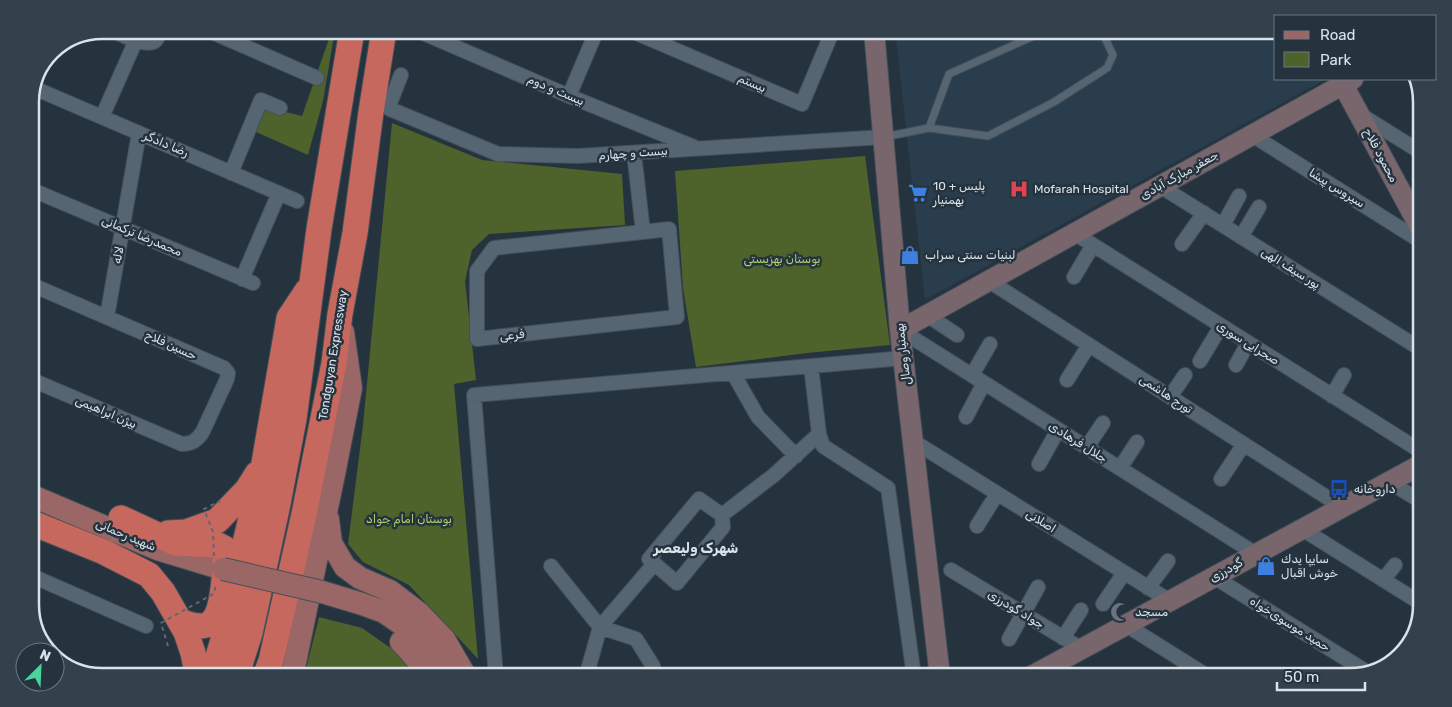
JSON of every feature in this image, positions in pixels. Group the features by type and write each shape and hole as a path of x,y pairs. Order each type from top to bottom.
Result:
{"highway":[{"path":"239,668 250,633 294,419 320,220 350,39"},
{"name":"Tondguyan Expressway","path":"268,668 304,514 334,363 383,39"},
{"path":"215,668 228,623 263,469 289,318 311,285"},
{"path":"121,518 164,533 186,532 217,520 248,490 256,476 269,433"},
{"path":"121,518 175,543 218,544 224,548 226,554 221,602 216,616 207,625 194,626 180,621"},
{"path":"39,526 104,552 149,575 163,592 186,632 196,668"}],"main road":[{"path":"294,668 351,388 340,314"},
{"name":"شهید رحمانی","path":"39,482 121,518"},
{"name":"شهید رحمانی","path":"39,499 157,549 218,571"},
{"path":"327,511 331,543 345,567 360,578 390,591 419,613 444,639 446,668"},
{"name":"شهید رحمانی","path":"39,515 180,570 218,571"},
{"path":"218,571 320,600 380,626 410,651 422,665 429,668"}],"street":[{"path":"102,117 136,40 151,43 156,39"},
{"path":"228,39 317,78"},
{"name":"بیست و دوم","path":"437,39 569,96 698,148"},
{"path":"569,96 593,39"},
{"name":"بیستم","path":"649,39 802,104 828,39"},
{"name":"بهمنیار وصال","path":"875,39 900,330 939,668"},
{"name":"بیست و چهارم","path":"402,76 390,103 390,109 498,154 578,156 884,137"},
{"name":"محمود فلاح","path":"1346,81 1360,115 1413,214"},
{"name":"جعفر مبارک آبادی","path":"900,330 1346,81"},
{"name":"رضا دادگر","path":"40,91 297,201"},
{"path":"231,173 261,100 280,108"},
{"path":"1360,115 1413,147"},
{"name":"لاله","path":"107,317 139,133"},
{"name":"سیروس پیشا","path":"1252,135 1413,236"},
{"path":"634,153 643,232"},
{"name":"پور سیف الهی","path":"1160,186 1413,344"},
{"name":"محمدرضا ترکمانی","path":"39,194 248,281 279,193"},
{"path":"1223,225 1239,196"},
{"path":"1241,237 1259,207"},
{"path":"1182,244 1204,213"},
{"name":"فرعی","path":"668,229 677,317 478,339 477,271 494,248 643,232 668,229"},
{"name":"صحرایی سوری","path":"1074,233 1413,446"},
{"path":"1074,277 1093,245"},
{"name":"تورج هاشمی","path":"989,281 1342,507"},
{"name":"حسین فلاح","path":"39,288 224,368 228,372 227,379 198,439 189,444 182,444"},
{"path":"927,315 957,336"},
{"path":"1200,361 1221,326"},
{"name":"جلال فرهادی","path":"900,330 1256,554"},
{"path":"1236,365 1248,343"},
{"path":"966,417 990,344"},
{"path":"1067,380 1089,345"},
{"path":"495,668 474,395 904,358"},
{"path":"811,366 819,434 823,446 888,488 913,668"},
{"path":"733,373 758,418 796,456"},
{"path":"1332,396 1344,375"},
{"path":"1170,397 1185,376"},
{"name":"بیژن ابراهیمی","path":"39,383 182,444"},
{"path":"1087,447 1103,423"},
{"path":"1039,464 1058,430"},
{"path":"722,515 774,475 819,434"},
{"name":"اصلانی","path":"913,441 1170,601"},
{"path":"1120,468 1137,442"},
{"path":"1221,479 1244,444"},
{"name":"گودرزی","path":"1047,668 1413,469"},
{"path":"1389,482 1413,497"},
{"path":"977,526 997,494"},
{"path":"699,499 722,515 723,527 677,583 649,559 699,499"},
{"path":"1302,529 1413,598"},
{"path":"1148,588 1168,560"},
{"path":"589,668 600,627 654,564"},
{"path":"1383,580 1395,565"},
{"path":"551,566 600,627 636,639 653,668"},
{"name":"جواد گودرزی","path":"951,570 1082,649"},
{"path":"1103,604 1124,573"},
{"name":"حمید موسوی‌خواه","path":"1214,576 1360,668"},
{"path":"39,579 146,626"},
{"path":"1009,639 1038,587"},
{"path":"1063,638 1081,610"},
{"path":"1126,625 1195,668"}],"lane":[{"path":"928,128 949,74 1027,39"},
{"path":"884,137 928,128 988,136 1054,102 1107,68 1113,55 1105,39"}],"path":[{"path":"168,646 161,623 215,593 218,571 213,532 204,510 220,501"}],"shaded area":[{"name":"Mofarah Hospital","path":"896,39 1274,39 1274,80 1324,80 925,300"}],"green space":[{"path":"329,39 333,39 323,101 308,155 256,132 266,107 302,116"},
{"name":"بوستان امام جواد","path":"392,123 482,160 622,174 625,225 489,234 472,250 465,281 476,380 454,384 478,659 409,585 363,562 348,544 363,425"},
{"name":"بوستان بهزیستی","path":"865,156 890,345 696,367 683,288 675,171"},
{"path":"319,617 362,628 402,656 408,668 306,668"}],"place":[{"name":"Mofarah Hospital","path":"1019,189"},
{"name":"پلیس + 10 بهمنیار","path":"918,193"},
{"name":"لبنیات سنتی سراب","path":"910,255"},
{"name":"داروخانه","path":"1339,489"},
{"name":"سايپا يدك خوش اقبال","path":"1266,566"},
{"name":"مسجد","path":"1120,612"}],"district":[{"name":"شهرک ولیعصر","path":"696,548"}]}
